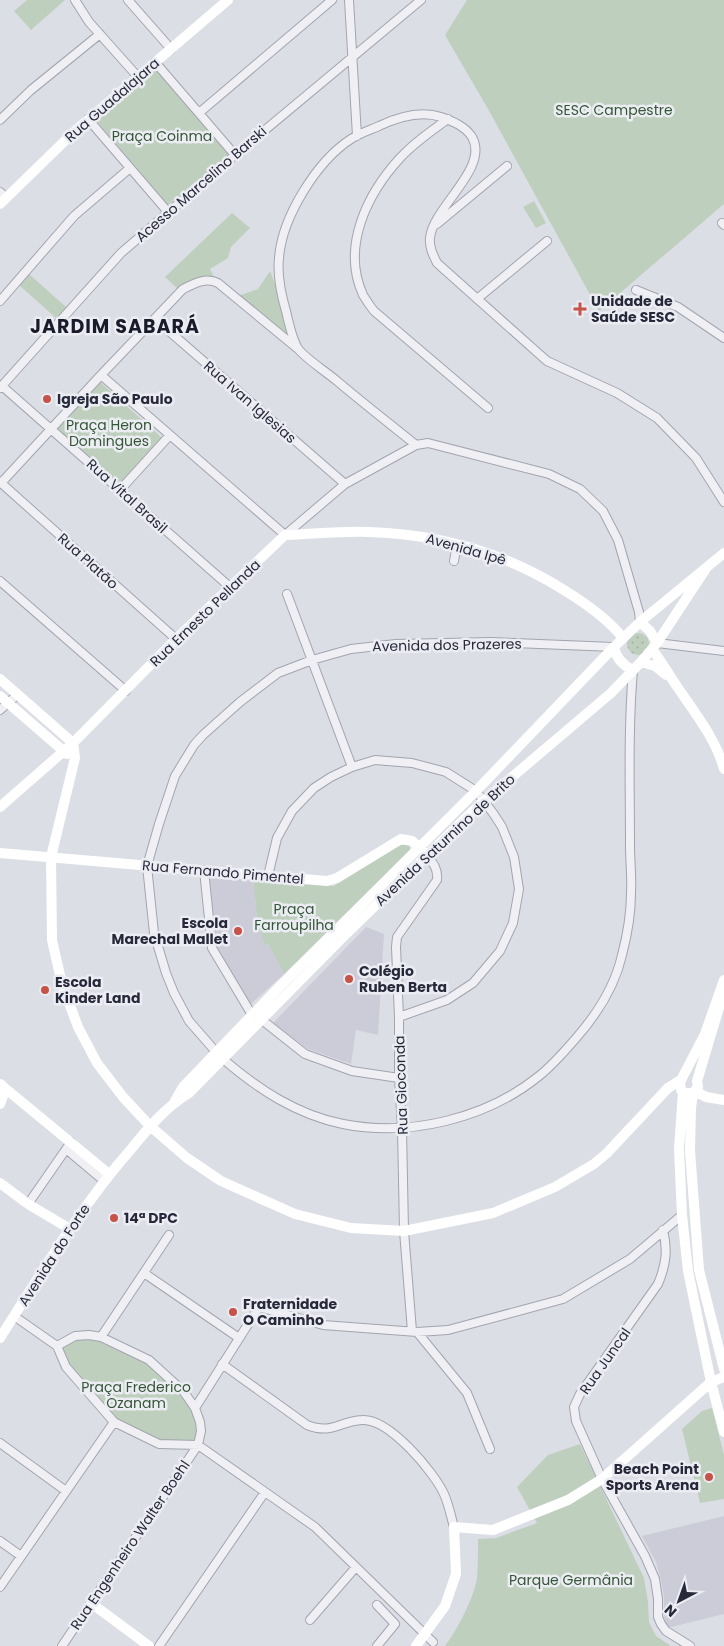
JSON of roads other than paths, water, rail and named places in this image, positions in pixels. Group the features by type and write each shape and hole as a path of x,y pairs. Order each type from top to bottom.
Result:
{"main road":[{"name":"Rua Guadalajara","path":"2,198 88,119 228,0"},
{"name":"Avenida Ipê","path":"285,535 369,532 420,536 494,554 532,571 571,594 595,612 623,638"},
{"name":"Rua Ernesto Pellanda","path":"0,807 73,743 176,639 285,535"},
{"name":"Avenida Saturnino de Brito","path":"220,1056 252,1015 476,791 614,646 640,622 724,553"},
{"name":"Avenida Saturnino de Brito","path":"107,1177 150,1126 174,1102 183,1087 260,1022 347,932 485,801 611,693 642,662 705,570"},
{"path":"640,622 650,631 654,646 721,757 724,768"},
{"path":"614,646 616,656 620,662 633,670"},
{"path":"642,662 656,666 673,680"},
{"path":"0,679 73,743 75,758 51,857 52,940 62,984 78,1027 97,1063 122,1098 150,1126 187,1158 221,1181 295,1214 343,1227 404,1231 493,1213 555,1187 594,1164 607,1153 666,1089 676,1074 692,1057 705,1034 724,980"},
{"path":"0,696 4,706 63,752 75,758"},
{"name":"Rua Fernando Pimentel","path":"0,853 333,880 400,839 412,841 428,856"},
{"path":"724,991 688,1086 699,1270 724,1369"},
{"path":"252,1015 260,1022"},
{"path":"692,1057 679,1149 682,1215 688,1271 711,1382 724,1432"},
{"path":"1,1085 107,1177"},
{"path":"0,1103 3,1096 1,1085"},
{"path":"666,1089 688,1086 706,1097 724,1100"},
{"path":"0,1103 8,1098 16,1097"},
{"path":"691,1118 706,1097"},
{"name":"Avenida do Forte","path":"0,1338 70,1229 107,1177"},
{"path":"0,1182 28,1204 70,1229"},
{"path":"416,1646 445,1606 456,1574 454,1527 493,1530 568,1500 602,1479 711,1382 724,1377"},
{"path":"91,1603 149,1646"}],"street":[{"path":"75,0 89,22 138,77"},
{"path":"128,0 171,49"},
{"path":"199,113 332,0"},
{"path":"349,0 356,136"},
{"name":"Acesso Marcelino Barski","path":"1,387 121,253 421,0"},
{"path":"0,120 31,90 100,34"},
{"path":"155,62 235,155"},
{"path":"298,349 283,303 278,273 282,241 296,206 309,182 343,145 356,136 388,121 416,114 433,114 448,119 465,129 472,138 474,157 465,178 442,210 433,228 430,237 431,251 436,263 547,361 617,393 657,418 696,458 724,502"},
{"path":"88,119 168,212"},
{"path":"448,119 427,134 401,157 380,182 366,208 359,228 354,250 357,278 364,297 374,310 488,408"},
{"path":"433,228 506,166"},
{"path":"0,301 74,216 130,168"},
{"path":"296,206 305,208"},
{"path":"477,299 547,241"},
{"path":"1,483 184,289 201,281 218,283 416,445"},
{"path":"636,290 678,308 724,338"},
{"name":"Rua Ivan Iglesias","path":"155,319 346,484"},
{"path":"101,375 285,535"},
{"name":"Rua Vital Brasil","path":"1,387 230,587"},
{"path":"120,490 170,435"},
{"name":"Rua Ernesto Pellanda","path":"285,535 346,484 416,445 428,442 549,474 580,489 603,511 618,540 639,612 640,622"},
{"name":"Rua Platão","path":"1,483 176,639"},
{"path":"454,561 457,544"},
{"path":"0,581 126,691"},
{"path":"287,594 352,767"},
{"name":"Avenida dos Prazeres","path":"614,646 491,642 396,644 351,649 312,660 278,673 240,702 194,745 175,776 158,824 147,866 154,933 166,973 189,1021 220,1056 265,1092 306,1112 350,1125 402,1128 448,1120 489,1106 524,1088 548,1069 591,1019 609,990 622,957 628,930 632,895 630,840 633,670"},
{"path":"654,646 724,651"},
{"path":"4,706 17,694"},
{"path":"268,876 277,838 295,807 314,788 352,767 375,760 412,763 446,772 476,791 502,827 514,857 519,889 513,923 500,950 473,983 447,1000 400,1017"},
{"name":"Rua Gioconda","path":"415,1332 404,1231 399,1078 400,1017 396,942 437,880 438,872 428,856"},
{"path":"204,870 212,948 252,1015"},
{"path":"260,1022 305,1054 352,1071 399,1078"},
{"path":"28,1204 68,1145"},
{"path":"195,1408 258,1307 323,1325 415,1332 448,1330 563,1298 630,1259 682,1215"},
{"name":"Rua Juncal","path":"663,1230 667,1244 667,1256 658,1284 580,1394 574,1407 576,1421 602,1479 645,1556 655,1579 658,1617 661,1624 666,1631 690,1646"},
{"path":"101,1337 169,1235"},
{"path":"144,1273 239,1338"},
{"path":"14,1316 57,1346 66,1367 114,1422 159,1444 198,1445 315,1526 433,1642"},
{"path":"415,1332 467,1393 490,1450"},
{"path":"57,1346 76,1336 88,1335 101,1337 148,1360 184,1392 195,1408 201,1431 198,1445"},
{"path":"222,1364 307,1425 318,1430 330,1429 356,1420 369,1420 389,1431 426,1466 444,1494 454,1527"},
{"path":"0,1587 114,1422"},
{"path":"0,1443 66,1491"},
{"name":"Rua Engenheiro Walter Boehl","path":"62,1646 198,1445"},
{"path":"159,1646 265,1492"},
{"path":"0,1541 21,1556"},
{"path":"310,1620 356,1567"},
{"path":"377,1605 395,1624 377,1646"}],"place":[{"name":"Unidade de Saúde SESC","path":"580,309"},
{"name":"Igreja São Paulo","path":"47,399"},
{"name":"Escola Marechal Mallet","path":"238,931"},
{"name":"Colégio Ruben Berta","path":"349,979"},
{"name":"Escola Kinder Land","path":"45,990"},
{"name":"14ª DPC","path":"114,1218"},
{"name":"Fraternidade O Caminho","path":"233,1312"},
{"name":"Beach Point Sports Arena","path":"709,1477"}],"district":[{"name":"JARDIM SABARÁ","path":"115,326"}],"park label":[{"name":"SESC Campestre","path":"614,110"},
{"name":"Praça Coinma","path":"162,136"},
{"name":"Praça Heron Domingues","path":"109,434"},
{"name":"Praça Farroupilha","path":"294,918"},
{"name":"Praça Frederico Ozanam","path":"136,1395"},
{"name":"Parque Germânia","path":"571,1580"}]}
